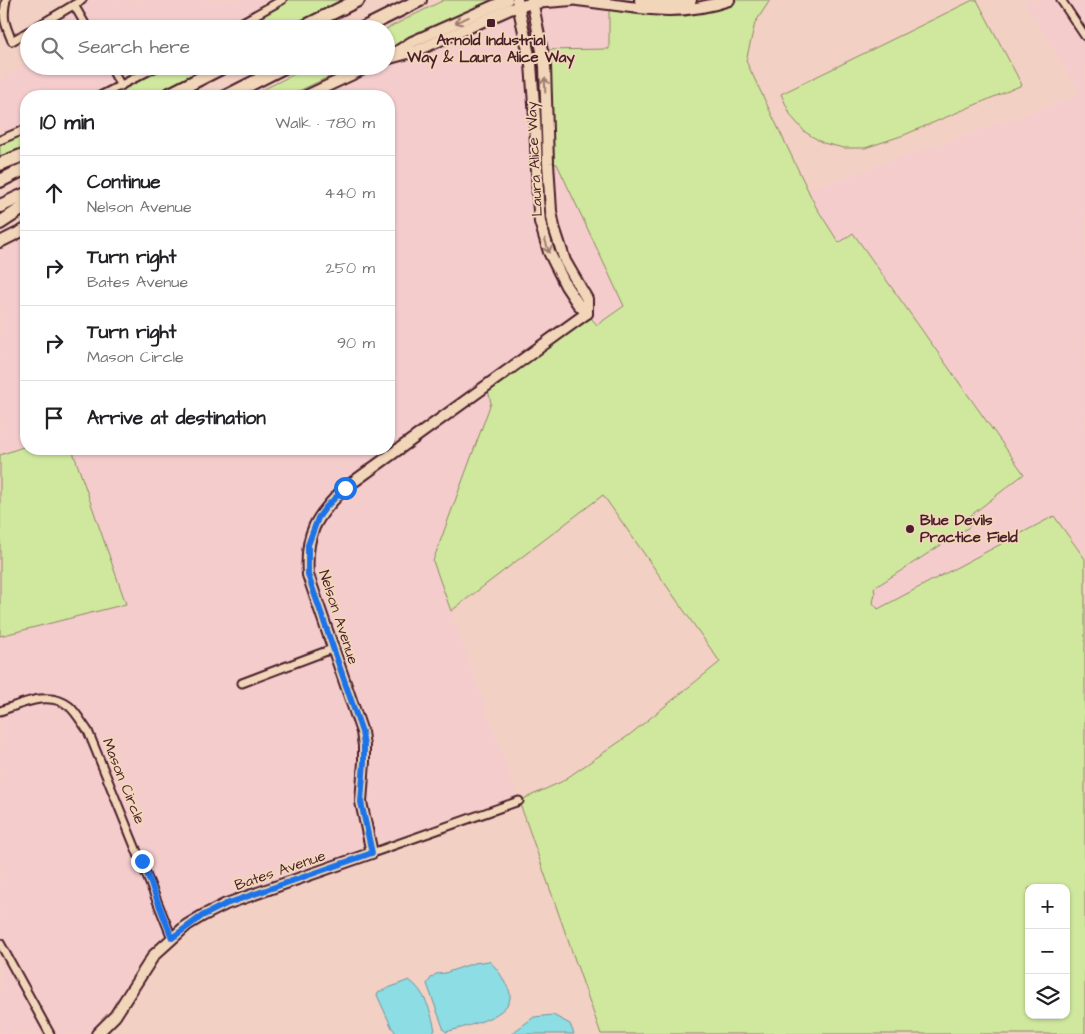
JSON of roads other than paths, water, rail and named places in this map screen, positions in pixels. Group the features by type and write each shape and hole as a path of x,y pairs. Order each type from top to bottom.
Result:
{"highway":[{"path":"318,20 358,0"},
{"path":"380,20 420,0"},
{"path":"178,90 207,75"},
{"path":"239,90 268,75"},
{"path":"0,164 20,156"},
{"path":"0,181 20,171"},
{"path":"0,206 20,197"},
{"path":"0,223 20,210"}],"street":[{"path":"6,0 3,15 5,25 12,41 20,36"},
{"path":"48,20 82,0"},
{"path":"246,20 282,0"},
{"path":"395,53 412,42 507,0"},
{"path":"395,56 416,50 517,4 572,0"},
{"path":"577,0 660,11 686,10 729,0"},
{"path":"640,0 652,2 691,0"},
{"path":"1061,0 1085,36"},
{"name":"Laura Alice Way","path":"532,2 545,66 548,163 553,219 558,243 565,261 587,299 587,313"},
{"name":"Laura Alice Way","path":"517,4 527,41 532,72 536,118 540,222 549,252 566,286 578,304 587,313"},
{"path":"74,5 83,20"},
{"path":"115,75 121,86"},
{"path":"113,90 141,75"},
{"path":"319,90 351,75"},
{"path":"0,140 20,132"},
{"path":"0,242 20,232"},
{"name":"Nelson Avenue","path":"395,452 587,313"},
{"name":"Nelson Avenue","path":"372,853 361,802 364,762 362,732 308,575 307,561 310,536 318,518 326,507 357,479 390,455"},
{"path":"242,682 332,649"},
{"name":"Mason Circle","path":"0,711 32,700 50,698 68,705 88,731 172,938"},
{"name":"Bates Avenue","path":"97,1034 114,1016 154,955 172,938 202,916 226,904 519,801"},
{"path":"0,943 50,1034"}],"water":[{"path":"489,961 498,971 509,990 510,998 507,1005 501,1011 483,1021 446,1032 427,984 436,974 445,973 474,963"},
{"path":"409,980 427,1002 435,1030 432,1034 397,1034 392,1028 377,995 378,992"},
{"path":"553,1015 570,1024 574,1034 511,1034 534,1017"}],"place":[{"name":"Arnold Industrial Way & Laura Alice Way","path":"491,23"},
{"name":"Blue Devils Practice Field","path":"910,529"}]}
